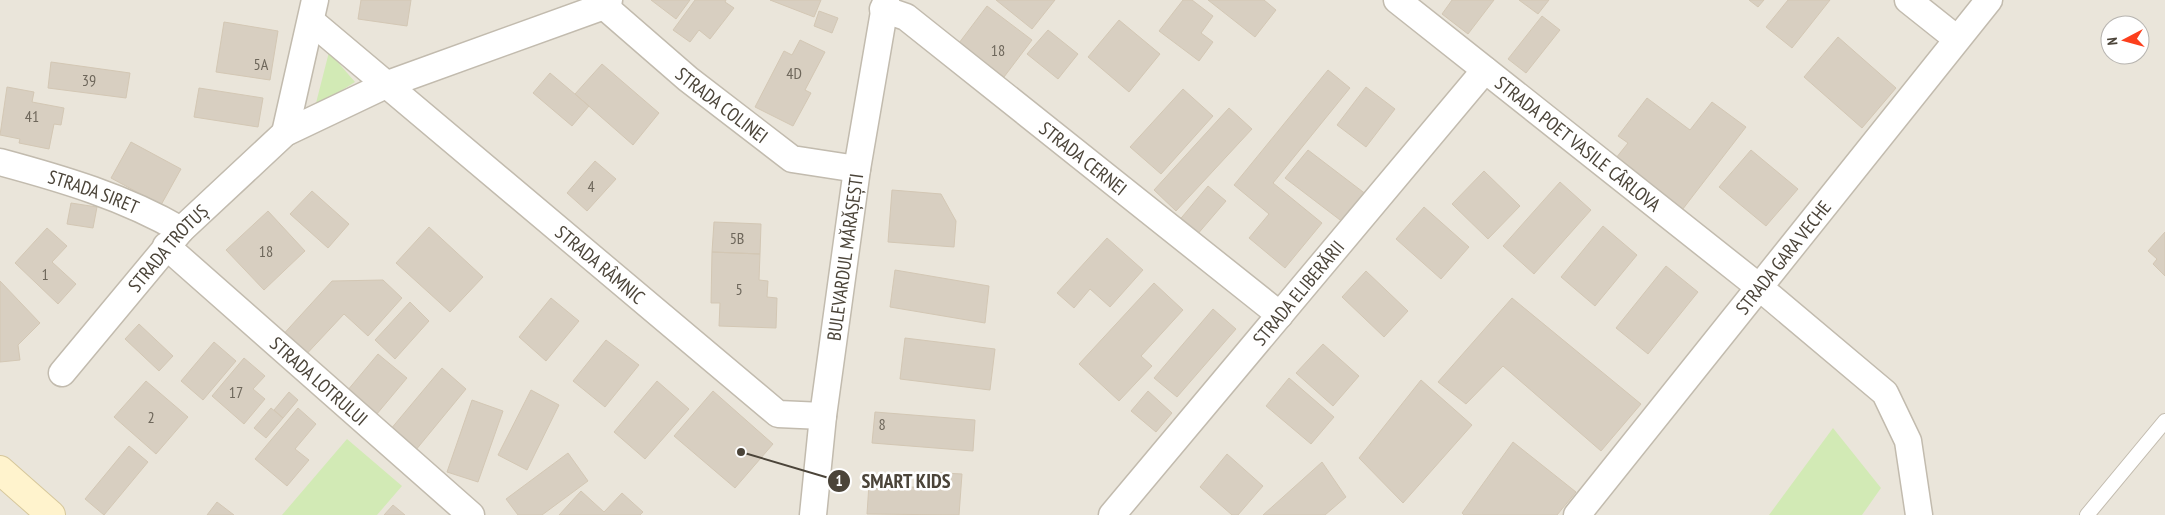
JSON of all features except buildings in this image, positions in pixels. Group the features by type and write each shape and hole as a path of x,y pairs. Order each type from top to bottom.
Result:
{"street":[{"name":"STRADA POET VASILE CÂRLOVA","path":"1397,0 1759,287 1885,393 1908,441 1919,515"},
{"path":"1908,0 1957,39"},
{"name":"STRADA GARA VECHE","path":"1577,515 1989,0"},
{"name":"STRADA COLINEI","path":"388,84 606,3 688,79 792,159 857,169"},
{"name":"BULEVARDUL MĂRĂȘEȘTI","path":"813,515 823,416 857,169 885,5"},
{"name":"STRADA CERNEI","path":"885,5 906,17 1280,315"},
{"path":"313,10 388,84"},
{"path":"285,132 313,10"},
{"name":"STRADA ELIBERĂRII","path":"1112,515 1485,70"},
{"name":"STRADA TROTUȘ","path":"62,373 174,238 285,132 388,84"},
{"name":"STRADA RÂMNIC","path":"388,84 778,414 823,416"},
{"name":"STRADA SIRET","path":"0,162 68,180 154,214 174,238"},
{"name":"STRADA LOTRULUI","path":"174,238 471,515"},
{"path":"0,470 51,515"}],"lane":[{"path":"2087,515 2165,421"}],"shaded area":[{"path":"0,0 2165,0 2165,515 0,515"}],"green space":[{"path":"329,52 355,82 315,107"},
{"path":"1833,428 1881,488 1862,515 1769,515"},
{"path":"347,439 402,486 377,515 282,515"}],"place":[{"name":"SMART KIDS","path":"741,452"}]}
